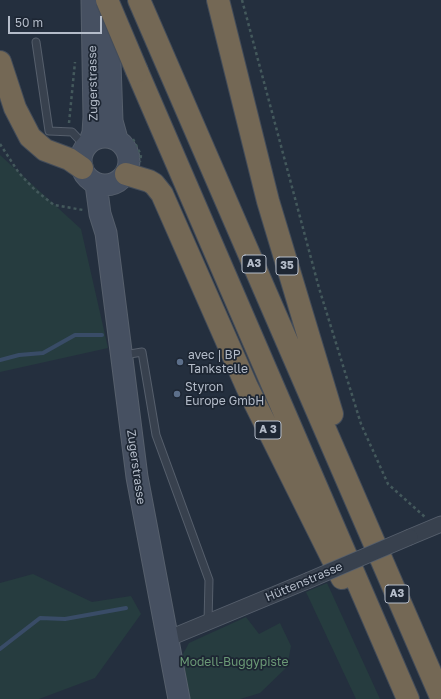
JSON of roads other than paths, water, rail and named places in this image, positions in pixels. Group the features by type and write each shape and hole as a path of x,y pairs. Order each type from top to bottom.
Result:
{"highway":[{"name":"A3","path":"108,0 408,699"},
{"name":"A3","path":"139,0 441,697"},
{"name":"35","path":"218,0 268,201 368,528"},
{"path":"0,62 15,108 30,137 45,150 69,160 82,168"},
{"name":"A 3","path":"111,181 149,181 154,184 162,194 247,387 403,699"}],"main road":[{"name":"Zugerstrasse","path":"82,168 81,161 93,133 92,0"},
{"name":"Zugerstrasse","path":"108,0 112,121 116,139"},
{"name":"Zugerstrasse","path":"88,144 103,137 116,139 123,144 130,159 111,181 103,223 137,477 179,699"},
{"path":"82,168 85,175 111,181"}],"street":[{"name":"Hüttenstrasse","path":"167,639 438,525"}],"lane":[{"path":"36,42 49,132 72,132 88,144"},
{"path":"121,356 142,352 156,436 209,580 208,622"}],"waterway":[{"path":"0,360 19,355 43,353 75,335 102,335"},
{"path":"0,649 40,618 65,619 126,608"}],"place":[{"name":"avec | BP Tankstelle","path":"180,362"},
{"name":"Styron Europe GmbH","path":"177,394"}],"park label":[{"name":"Modell-Buggypiste","path":"234,662"}]}
